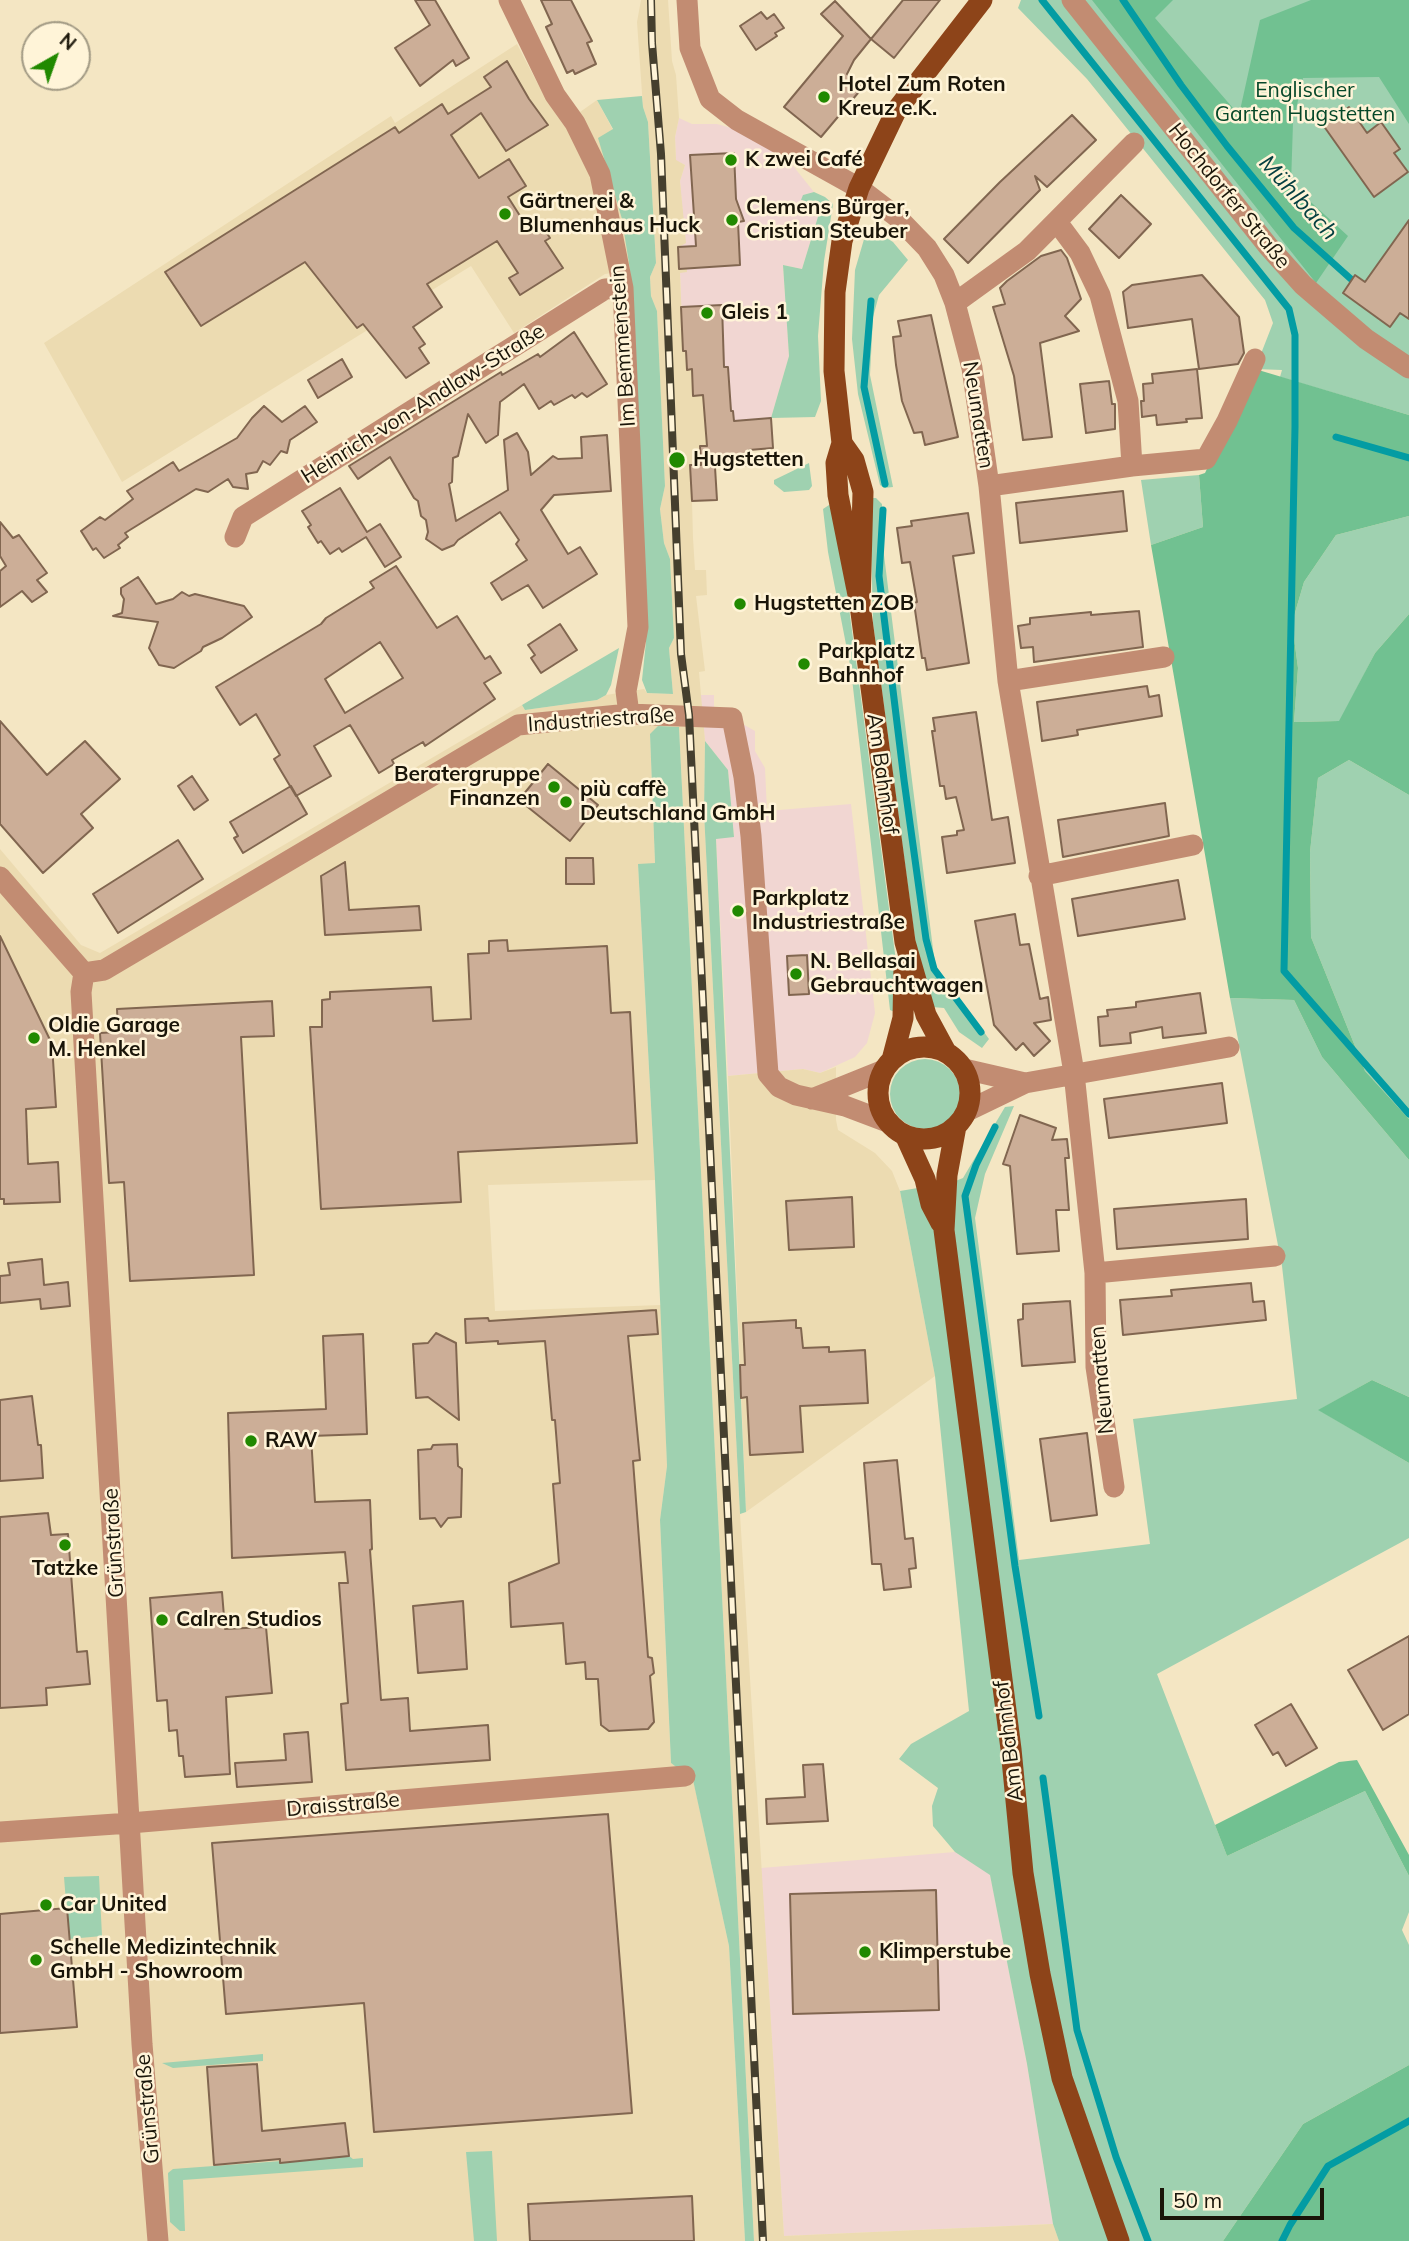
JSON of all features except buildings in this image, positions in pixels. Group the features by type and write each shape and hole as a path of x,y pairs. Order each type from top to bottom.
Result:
{"main road":[{"name":"Am Bahnhof","path":"982,0 897,111 859,188 845,229 835,292 834,371 842,443 854,460 863,492 860,605 905,942 926,1015 946,1052 964,1069 970,1084 947,1175 944,1230 1011,1749 1023,1873 1062,2078 1119,2241"},
{"name":"Am Bahnhof","path":"905,942 903,1018 888,1065 879,1081 878,1099 883,1114 897,1129 925,1179 931,1204 944,1230"},
{"path":"888,1065 903,1052 916,1048 929,1047 946,1052"},
{"path":"897,1129 928,1139 944,1135 961,1118"}],"street":[{"name":"Im Bemmenstein","path":"509,0 555,95 575,123 600,174 623,288 638,627 626,691 629,714"},
{"path":"687,0 690,48 710,99 737,120 859,188"},
{"name":"Hochdorfer Straße","path":"1072,0 1268,246 1303,285 1366,339 1409,368"},
{"path":"955,303 1027,251 1134,143"},
{"name":"Neumatten","path":"859,188 897,217 927,248 944,275 955,303 972,368 989,486 1008,681 1073,1073 1095,1273 1096,1367 1114,1487"},
{"path":"1057,222 1080,253 1100,295 1128,401 1132,466"},
{"name":"Heinrich-von-Andlaw-Straße","path":"235,537 243,517 605,289 623,288"},
{"path":"989,486 1132,466 1206,459 1227,421 1255,359"},
{"path":"1008,681 1164,657"},
{"name":"Industriestraße","path":"84,973 104,970 518,725 629,714 732,718 744,776 751,836 768,1074 779,1087 796,1095 845,1106 897,1129"},
{"path":"1039,876 1193,845"},
{"path":"0,877 84,973"},
{"name":"Grünstraße","path":"84,973 81,992 142,2044 158,2241"},
{"path":"961,1118 1025,1083 1228,1047"},
{"path":"811,1099 888,1065"},
{"path":"964,1069 1025,1083"},
{"path":"1095,1273 1275,1256"},
{"name":"Draisstraße","path":"0,1832 685,1776"}],"shaded area":[{"path":"641,0 668,0 679,118 675,137 676,160 685,165 680,181 686,243 679,247 685,247 687,272 680,273 683,350 686,351 687,369 692,369 693,396 704,395 707,446 715,464 717,500 692,501 693,538 695,570 706,570 707,595 696,596 705,671 699,672 705,741 704,813 740,1514 784,2236 1053,2224 1059,2241 754,2241 679,727 650,734 655,864 638,864 655,1180 488,1185 495,1311 661,1305 667,1466 660,1520 671,1763 693,1779 729,1946 745,2241 0,2241 0,849 81,945 100,953 522,705 525,710 597,700 606,695 644,689 647,693 673,694 669,648 674,638 670,559 664,543 660,509 665,486 657,311 651,296 650,277 656,263 648,122 643,107 637,22"},
{"path":"517,44 543,94 563,124 597,100 613,130 630,270 605,274 514,333 471,266 122,482 44,343 391,116 395,123"},
{"path":"679,118 692,124 717,124 746,132 786,157 814,192 803,195 821,207 802,269 783,265 789,356 771,418 773,448 749,450 750,465 734,466 732,436 690,465 680,272 686,272 678,247 685,242 680,181 685,165 676,161 675,137"},
{"path":"700,695 714,695 714,717 732,718 755,731 755,751 765,768 767,811 851,804 875,1013 867,1043 855,1057 820,1073 803,1069 728,1076 716,838 734,836 728,770 705,741"},
{"path":"836,1067 838,1130 875,1153 892,1171 900,1191 935,1376 746,1512 728,1076 803,1069 820,1073"},
{"path":"955,1852 990,1874 1027,2064 1053,2224 784,2236 761,1868"}],"green space":[{"name":"Englischer Garten Hugstetten","path":"1021,0 1409,0 1409,415 1280,377 1282,370 1255,369 1273,323 1265,300 1087,79 1018,8"},
{"path":"1092,0 1173,0 1155,18 1239,115 1260,20 1311,0 1409,0 1409,124 1379,77 1303,78 1293,123 1291,184 1348,236 1316,283"},
{"path":"642,96 648,122 656,263 650,277 651,296 657,311 665,486 660,509 664,543 670,559 674,638 669,648 673,694 647,693 642,680 646,642 630,270 622,219 598,138 613,129 597,100"},
{"path":"814,192 833,204 824,261 818,336 821,401 815,417 771,418 789,356 783,265 802,269 821,207 801,200 803,195"},
{"path":"867,229 893,242 908,260 879,295 873,317 870,375 893,487 884,488 880,485 858,394 852,339 855,270"},
{"path":"1255,369 1409,415 1409,516 1336,535 1304,582 1292,623 1298,668 1294,722 1339,721 1375,653 1409,614 1409,795 1349,760 1318,778 1310,852 1311,937 1365,1071 1409,1119 1409,1160 1322,1057 1294,1000 1230,998 1151,545 1203,527 1199,475 1205,473"},
{"path":"809,463 812,486 809,490 784,492 774,484 774,480"},
{"path":"1199,475 1203,527 1151,545 1141,480"},
{"path":"870,498 876,498 884,510 883,547 935,965 989,1039 982,1048 959,1032 944,1008 932,1007 916,947 873,623"},
{"path":"835,503 896,961 897,1013 890,1010 851,670 828,552 823,509"},
{"path":"1409,516 1409,614 1375,653 1340,721 1294,722 1298,668 1292,623 1304,582 1336,535"},
{"path":"619,648 611,685 606,695 597,700 525,710 522,705"},
{"path":"658,726 679,727 754,2241 745,2241 729,1946 693,1780 671,1763 660,1520 667,1466 638,864 655,863 650,734"},
{"path":"705,741 728,770 734,837 716,839 746,1512 740,1514 704,813"},
{"path":"1349,760 1409,795 1409,1119 1365,1071 1311,937 1310,852 1318,778"},
{"path":"1230,998 1294,1000 1322,1057 1409,1160 1409,1397 1372,1380 1319,1410 1409,1463 1409,1538 1157,1674 1227,1856 1365,1791 1409,1876 1409,1912 1402,1930 1409,1945 1409,2065 1303,2124 1223,2241 1059,2241 1053,2224 1027,2064 990,1875 955,1852 933,1826 932,1806 938,1788 899,1759 911,1744 969,1711 935,1376 900,1191 963,1178 1005,1107 1014,1106 985,1174 975,1218 1019,1560 1150,1544 1133,1419 1297,1399 1282,1266"},
{"path":"932,1059 945,1065 954,1074 958,1080 958,1108 950,1119 939,1127 918,1129 900,1119 892,1108 890,1087 900,1069 911,1061"},
{"path":"1372,1380 1409,1397 1409,1463 1318,1410"},
{"path":"1357,1760 1409,1855 1409,1876 1365,1791 1227,1856 1215,1825 1339,1762"},
{"path":"99,1876 102,1936 69,1939 64,1877"},
{"path":"263,2054 263,2061 173,2068 162,2063"},
{"path":"1409,2065 1409,2241 1223,2241 1303,2124"},
{"path":"492,2151 497,2241 474,2241 466,2152"},
{"path":"349,2156 353,2159 363,2158 363,2167 183,2180 185,2231 180,2231 170,2222 168,2173 173,2169"}],"waterway":[{"path":"1042,0 1289,309 1295,335 1295,427 1284,971 1409,1114"},
{"name":"Mühlbach","path":"1123,0 1181,85 1294,228 1352,280"},
{"path":"871,301 864,387 885,484"},
{"path":"1336,437 1409,458"},
{"path":"883,510 879,576 926,939 934,969 981,1032"},
{"path":"995,1127 976,1165 965,1196 1015,1566 1039,1716"},
{"path":"1043,1778 1077,2030 1116,2157 1148,2241"},
{"path":"1282,2241 1328,2166 1409,2121"}],"railway":[{"path":"651,0 661,154 681,654 689,715 763,2241"}],"place":[{"name":"Hotel Zum Roten Kreuz e.K.","path":"824,97"},
{"name":"K zwei Café","path":"731,160"},
{"name":"Gärtnerei & Blumenhaus Huck","path":"505,214"},
{"name":"Clemens Bürger, Cristian Steuber","path":"732,220"},
{"name":"Gleis 1","path":"707,313"},
{"name":"Hugstetten","path":"677,460"},
{"name":"Hugstetten ZOB","path":"740,604"},
{"name":"Parkplatz Bahnhof","path":"804,664"},
{"name":"Beratergruppe Finanzen","path":"554,787"},
{"name":"più caffè Deutschland GmbH","path":"566,802"},
{"name":"Parkplatz Industriestraße","path":"738,911"},
{"name":"N. Bellasai Gebrauchtwagen","path":"796,974"},
{"name":"Oldie Garage M. Henkel","path":"34,1038"},
{"name":"RAW","path":"251,1441"},
{"name":"Tatzke","path":"65,1545"},
{"name":"Calren Studios","path":"162,1620"},
{"name":"Car United","path":"46,1905"},
{"name":"Klimperstube","path":"865,1952"},
{"name":"Schelle Medizintechnik GmbH - Showroom","path":"36,1960"}]}
